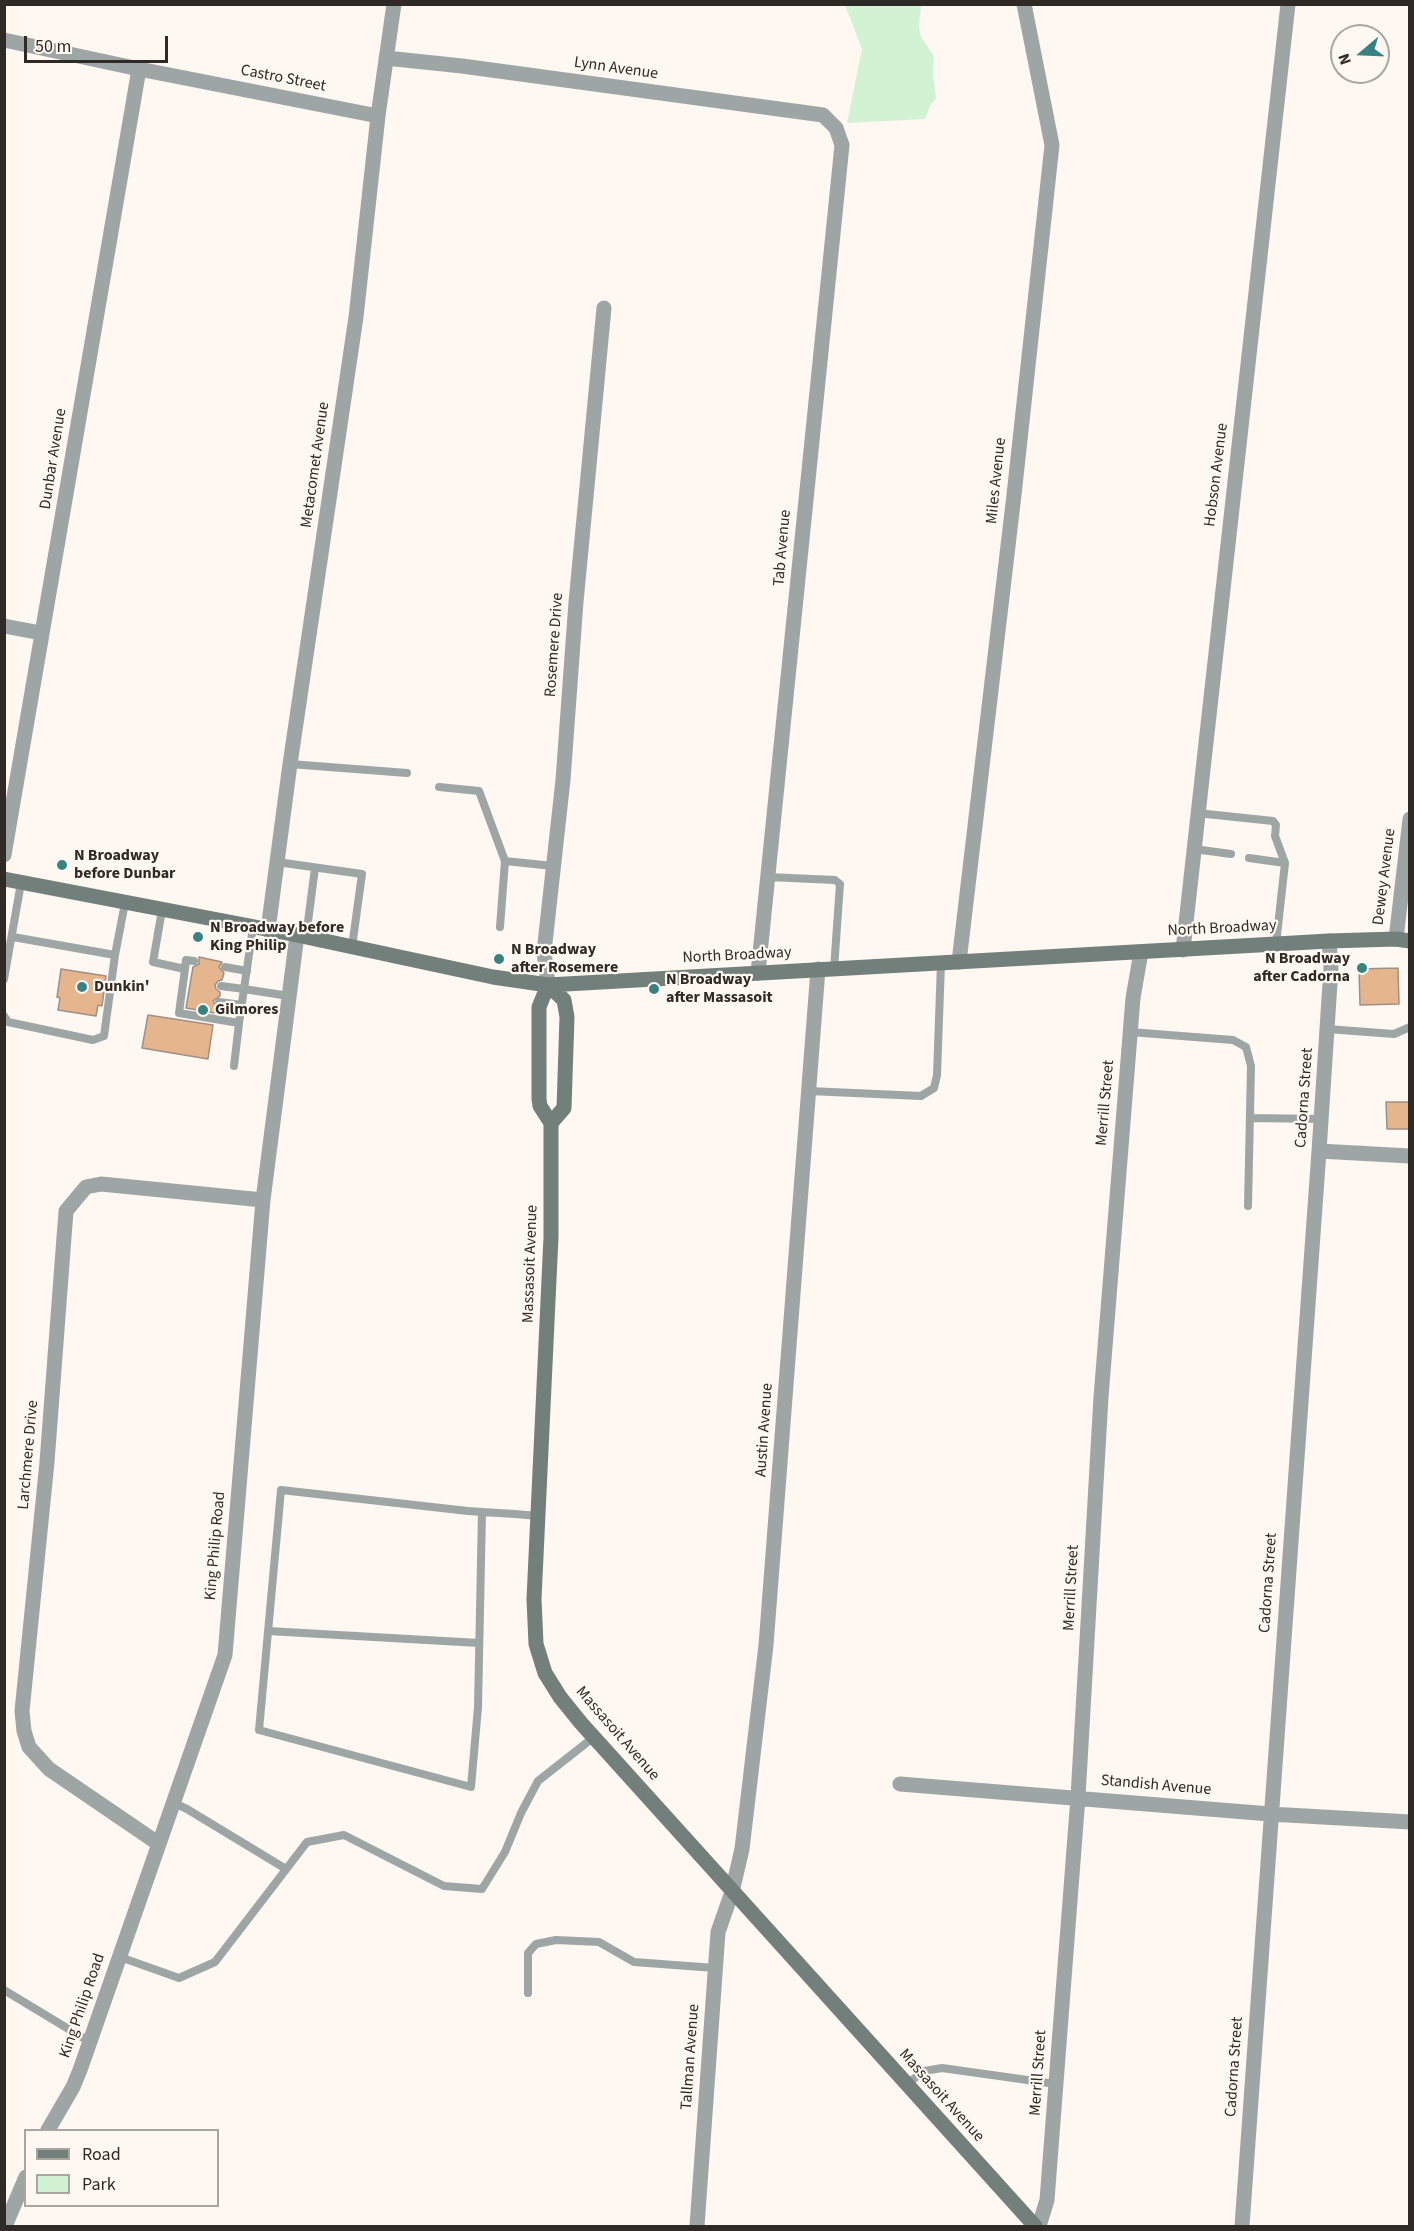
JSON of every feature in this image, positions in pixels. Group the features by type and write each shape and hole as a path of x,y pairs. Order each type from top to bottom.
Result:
{"main road":[{"name":"North Broadway","path":"4,879 301,936 493,977 548,985 1329,941 1403,940"},
{"name":"Massasoit Avenue","path":"551,1123 564,1108 567,1017 564,1000 548,985 539,1007 539,1099 540,1106 551,1123 551,1237 534,1611 538,1654 545,1673 594,1737 1035,2226"}],"street":[{"name":"Metacomet Avenue","path":"261,929 277,862 356,317 378,116 394,4"},
{"name":"Miles Avenue","path":"959,962 1014,495 1052,145 1024,4"},
{"name":"Hobson Avenue","path":"1183,950 1288,4"},
{"name":"Castro Street","path":"4,40 378,116"},
{"name":"Lynn Avenue","path":"386,58 462,66 823,116 836,128"},
{"name":"Dunbar Avenue","path":"4,855 139,69"},
{"name":"Tab Avenue","path":"758,973 842,145 836,128"},
{"name":"Rosemere Drive","path":"548,985 544,952 563,780 576,602 604,308"},
{"path":"4,626 41,633"},
{"name":"Dewey Avenue","path":"1403,940 1410,819"},
{"name":"King Philip Road","path":"49,2129 73,2087 90,2042 221,1667 227,1642 263,1200 289,996 301,936"},
{"name":"Cadorna Street","path":"1242,2226 1322,1119 1331,968 1329,941"},
{"name":"Merrill Street","path":"1040,2226 1047,2200 1078,1797 1101,1396 1133,998 1141,952"},
{"name":"Austin Avenue","path":"732,1892 742,1849 766,1645 809,1091 826,969"},
{"path":"1319,1151 1410,1156"},
{"name":"Larchmere Drive","path":"159,1844 49,1768 29,1748 24,1731 22,1711 47,1462 66,1211 86,1187 101,1184 263,1200"},
{"name":"Standish Avenue","path":"900,1784 1078,1797 1270,1815 1410,1822"},
{"name":"Tallman Avenue","path":"697,2226 718,1932 732,1892"},
{"path":"4,2226 24,2181"}],"lane":[{"path":"290,764 407,773"},
{"path":"439,787 479,791 505,861 500,927"},
{"path":"1197,813 1273,821 1276,825 1275,836 1285,863 1276,944"},
{"path":"1193,848 1231,854"},
{"path":"1249,858 1285,863"},
{"path":"505,861 553,866"},
{"path":"277,862 362,874 352,947"},
{"path":"301,936 315,868"},
{"path":"768,878 835,880 840,884 826,969"},
{"path":"4,979 21,883"},
{"path":"4,1016 8,1022 93,1040 104,1036 125,903"},
{"path":"162,910 153,962 185,969"},
{"path":"234,1066 247,970 261,929"},
{"path":"13,937 115,955"},
{"path":"194,962 186,960 185,997 179,1012 239,1023"},
{"path":"809,1091 921,1096 934,1088 937,1075 940,963"},
{"path":"225,967 247,970"},
{"path":"221,986 289,996"},
{"path":"219,1002 242,1005"},
{"path":"1327,1029 1394,1034 1410,1028"},
{"path":"1130,1032 1233,1040 1246,1047 1251,1066 1248,1206"},
{"path":"1250,1118 1322,1119"},
{"path":"482,1512 478,1707 471,1787 260,1730 281,1490 538,1516"},
{"path":"268,1631 479,1642"},
{"path":"120,1957 179,1978 214,1962 307,1842 344,1835 444,1886 482,1889 505,1852 538,1781 594,1737"},
{"path":"174,1803 286,1869"},
{"path":"528,1993 528,1953 536,1944 556,1940 599,1942 634,1962 715,1968"},
{"path":"4,1990 90,2042"},
{"path":"907,2084 924,2071 942,2068 1056,2084"}],"green space":[{"path":"845,5 921,5 919,26 921,37 934,56 936,99 931,104 925,119 847,123 862,49"}],"building":[{"path":"199,957 222,962 219,967 224,973 222,980 215,985 220,996 213,1001 216,1007 215,1013 186,1008 193,967 199,964"},
{"path":"1398,968 1399,1004 1360,1005 1359,969"},
{"name":"Dunkin'","path":"61,969 106,976 102,1006 98,1005 96,1016 58,1010 60,998 57,997"},
{"path":"148,1015 213,1025 208,1059 142,1048"},
{"path":"1386,1102 1410,1102 1410,1129 1387,1129"}],"place":[{"name":"N Broadway before Dunbar","path":"62,865"},
{"name":"N Broadway before King Philip","path":"198,937"},
{"name":"N Broadway after Rosemere","path":"499,959"},
{"name":"N Broadway after Cadorna","path":"1362,968"},
{"name":"Dunkin'","path":"82,987"},
{"name":"N Broadway after Massasoit","path":"654,989"},
{"name":"Gilmores","path":"203,1010"}]}
